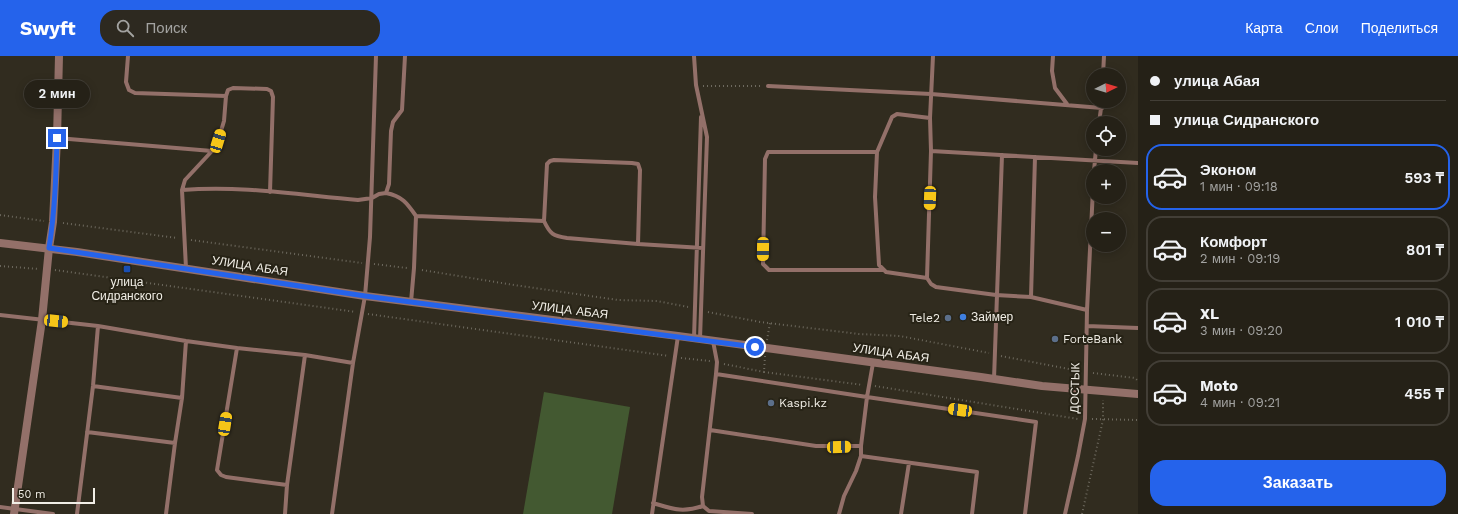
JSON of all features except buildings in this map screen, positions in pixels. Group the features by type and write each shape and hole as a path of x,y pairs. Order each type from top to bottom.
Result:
{"street":[{"path":"15,512 42,320 53,222 59,56"},
{"name":"УЛИЦА АБАЯ","path":"0,243 49,248 365,296 874,362 1042,386 1085,391 1138,394"}],"lane":[{"path":"128,56 126,82 128,90 135,93 226,96"},
{"path":"332,514 353,363 365,296 372,198 376,56"},
{"path":"386,193 389,184 391,131 393,122 402,110 405,56"},
{"path":"694,56 696,86 707,137 701,310 697,339"},
{"path":"933,56 930,118 931,151 927,278 931,284 936,287 996,295 1031,297 1087,310"},
{"path":"1053,56 1052,71 1055,88 1067,104"},
{"path":"1103,68 1104,56"},
{"path":"768,86 931,94 1086,106"},
{"path":"186,268 182,190 185,180 212,151 218,141 224,121 226,96 228,90 233,88 267,89 271,91 273,97 270,192"},
{"path":"1101,116 1102,108"},
{"path":"697,339 697,248 701,113"},
{"path":"882,270 879,265 874,197 877,152 894,115 897,114 930,118"},
{"path":"57,138 212,151"},
{"path":"931,151 1138,163"},
{"path":"877,152 768,152 765,159 763,264 769,270 882,270 886,272 927,278"},
{"path":"994,379 1002,155"},
{"path":"1094,164 1095,156"},
{"path":"1031,297 1035,157"},
{"path":"638,244 640,170 638,164 554,160 547,164 544,222 548,231 558,237 638,244 703,248"},
{"path":"182,190 207,188 358,200 372,198 379,194 386,193 397,195 408,203 416,216 411,302"},
{"name":"ДОСТЫК","path":"1065,514 1085,419 1087,310 1092,204"},
{"path":"416,216 544,222"},
{"path":"0,315 98,326 186,341 305,355 353,363"},
{"path":"77,514 93,386 98,326"},
{"path":"1087,326 1138,328"},
{"path":"652,514 678,336"},
{"path":"166,514 182,398 186,341"},
{"path":"713,341 717,362 702,497 703,506 709,511 752,514"},
{"path":"237,348 218,470 220,475 226,477 287,485"},
{"path":"285,514 287,485 305,355"},
{"path":"839,514 861,456 867,397 874,362"},
{"path":"716,374 1036,422 1025,514"},
{"path":"93,386 182,398"},
{"path":"710,430 816,446 861,446"},
{"path":"87,432 175,442"},
{"path":"861,456 977,472 972,514"},
{"path":"901,514 909,463"},
{"path":"653,503 687,511 703,506"},
{"path":"0,507 15,512 53,514"}],"path":[{"path":"696,86 768,86"},
{"path":"0,214 368,264 414,268 514,286 618,300 657,302 696,308"},
{"path":"0,266 47,269 717,362 764,372 869,385 1085,419 1138,420"},
{"path":"701,310 770,323 859,334 900,336 1086,372 1135,378 1138,381"},
{"path":"764,372 770,323"},
{"path":"1082,514 1103,420 1104,374"}],"green space":[{"path":"544,392 630,407 612,514 523,514"}],"place":[{"name":"улица Сидранского","path":"127,269"},
{"name":"Займер","path":"963,317"},
{"name":"Tele2","path":"948,318"},
{"name":"ForteBank","path":"1055,339"},
{"name":"Kaspi.kz","path":"771,403"}],"route":[{"path":"57,138 55,202 49,248 365,296 755,347"}]}
